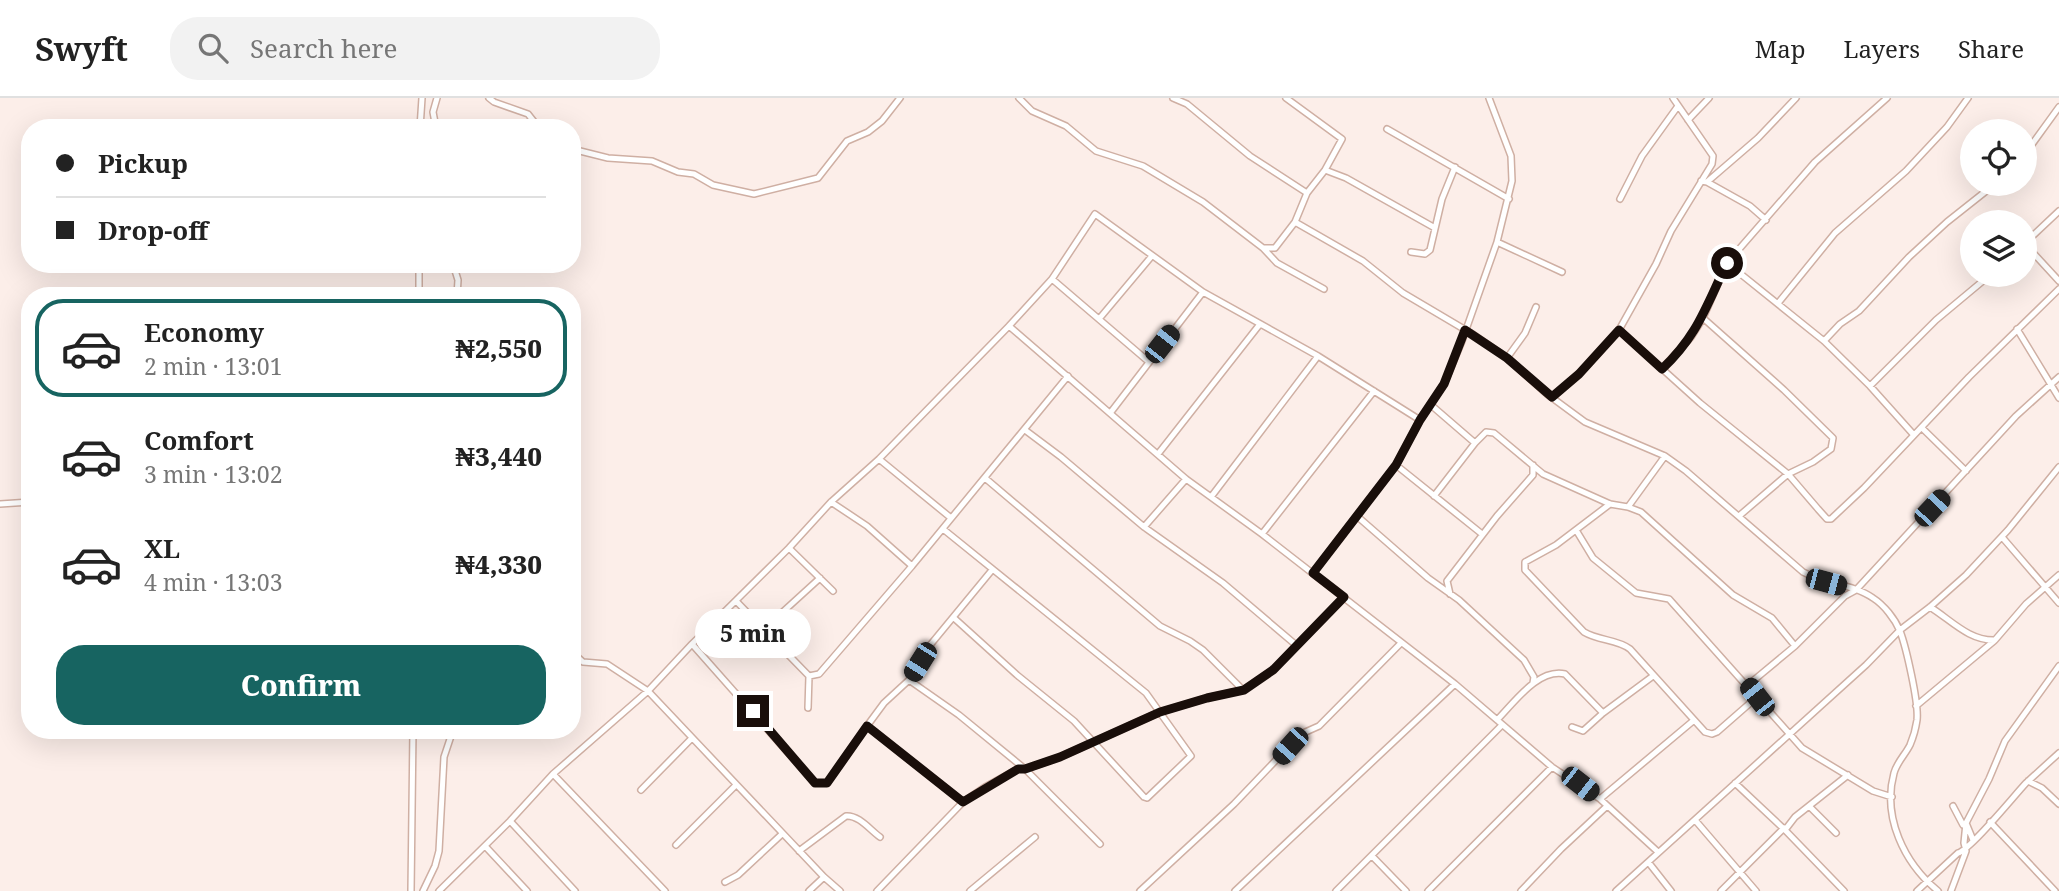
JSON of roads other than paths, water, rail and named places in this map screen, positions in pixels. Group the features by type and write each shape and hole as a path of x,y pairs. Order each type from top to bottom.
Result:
{"street":[{"path":"421,119 422,98"},
{"path":"434,119 433,112 437,98"},
{"path":"489,98 528,114 532,119"},
{"path":"581,151 607,158 652,161 678,172 694,174 713,185 754,194 818,178 847,141 882,121 900,98"},
{"path":"1019,98 1032,111 1066,126 1096,151 1143,166 1203,202 1264,248 1277,263 1324,289"},
{"path":"1173,98 1187,104 1250,156 1307,193"},
{"path":"1264,248 1275,248 1295,222 1307,193 1325,170 1342,139 1286,98"},
{"path":"1313,573 1396,465 1420,420 1444,384 1468,323 1497,242 1509,199 1513,163 1489,98"},
{"path":"1552,397 1579,374 1619,330 1671,231 1704,182 1712,164 1713,156 1673,98"},
{"path":"1688,120 1709,98"},
{"path":"1704,182 1758,138 1796,98"},
{"path":"1662,369 1683,348 1703,318 1727,263 1815,162 1887,98"},
{"path":"1779,302 1835,233 1906,171 1947,127 1968,98"},
{"path":"1620,199 1642,156 1678,106"},
{"path":"2037,137 2059,107"},
{"path":"1387,129 1509,199"},
{"path":"1411,252 1428,253 1442,199 1455,167"},
{"path":"1325,170 1346,178 1435,228"},
{"path":"1704,182 1750,206 1766,220"},
{"path":"1824,341 1840,324 1859,311 1909,257 1980,196"},
{"path":"2037,232 2059,211"},
{"path":"439,891 510,821 552,774 648,691 831,502 881,457 1009,326 1052,279 1095,214 1203,292 1318,356 1420,420"},
{"path":"1295,222 1363,261 1403,293 1475,335 1585,422 1665,456 1803,572 1815,579 1856,590 1873,598 1883,607 1900,630 1917,719 1910,745 1898,761 1894,773 1894,825 1912,865 1938,891"},
{"path":"1497,242 1562,272"},
{"path":"2037,256 2059,281"},
{"path":"1099,319 1151,257"},
{"path":"1727,263 1779,302 1824,341 1870,386 1913,434"},
{"path":"1052,279 1149,362"},
{"path":"1870,386 1936,320 1976,287"},
{"path":"1619,330 1700,403 1788,474 1827,519 1831,519 2059,289"},
{"path":"1111,412 1203,292"},
{"path":"1507,358 1525,332 1536,307"},
{"path":"1703,318 1831,434 1833,444 1831,449 1814,462 1788,474 1739,516"},
{"path":"1468,323 1475,335"},
{"path":"1158,454 1260,324"},
{"path":"1009,326 1186,479 1262,534 1455,684 1552,767 1600,799 1658,852"},
{"path":"2017,329 2059,398"},
{"path":"1211,497 1318,356"},
{"path":"809,676 819,674 943,529 1068,376"},
{"path":"1748,685 1795,646 1845,596 1856,590 2016,416 2059,377"},
{"path":"1262,534 1374,391"},
{"path":"1431,405 1475,443"},
{"path":"1922,428 1966,471"},
{"path":"1025,430 1144,527 1223,583 1296,645"},
{"path":"1434,496 1475,443 1486,432 1494,433 1543,474 1610,504 1642,512 1733,595 1772,618 1795,646"},
{"path":"1628,507 1665,456"},
{"path":"881,457 951,518"},
{"path":"1396,465 1482,534"},
{"path":"1438,585 1447,582 1482,534 1532,475 1533,465"},
{"path":"1616,891 1900,630 1966,575 2002,537 2059,467"},
{"path":"1532,475 1543,474"},
{"path":"985,478 1160,626 1203,650 1244,690"},
{"path":"1144,527 1186,479"},
{"path":"831,502 867,526 912,566"},
{"path":"0,504 21,503"},
{"path":"1610,504 1576,530 1525,562 1525,570 1584,632 1592,637 1625,645 1705,732 1712,734 1757,697"},
{"path":"1358,517 1524,660 1534,677 1533,683"},
{"path":"943,529 1146,693 1191,756 1147,798 1127,781 1074,721 1017,675 954,618"},
{"path":"1576,530 1593,558 1636,593 1669,599 1811,754 1873,791 1892,797"},
{"path":"2002,537 2059,603"},
{"path":"789,548 833,591"},
{"path":"692,643 815,783 827,783 884,703 909,680 931,643 992,570"},
{"path":"1916,706 1995,640 2026,604 2059,575"},
{"path":"764,629 820,578"},
{"path":"1447,582 1450,594"},
{"path":"877,891 963,802 1014,771 1095,742 1160,712 1244,690 1273,670 1344,597"},
{"path":"737,602 809,676 808,708"},
{"path":"1930,607 1977,638 1995,640"},
{"path":"1976,656 1979,648 1977,638"},
{"path":"1140,891 1234,804 1301,734 1319,726 1401,643"},
{"path":"581,660 607,664 648,691 782,834 840,891"},
{"path":"1966,851 1966,823 2005,741 2059,666"},
{"path":"1336,891 1500,722 1533,683 1557,672 1565,674 1603,713"},
{"path":"1572,727 1583,731 1653,677"},
{"path":"909,680 959,715 1025,769 1100,844"},
{"path":"1235,891 1455,684"},
{"path":"1600,799 1693,721"},
{"path":"867,726 963,802"},
{"path":"641,790 692,738"},
{"path":"411,891 414,739"},
{"path":"423,891 439,850 444,757 450,739"},
{"path":"1951,891 1973,840 2028,781 2059,753"},
{"path":"1428,891 1552,767"},
{"path":"552,774 665,891"},
{"path":"1778,823 1795,817 1810,807 1848,775"},
{"path":"2028,781 2042,788 2059,804"},
{"path":"1735,783 1844,891"},
{"path":"676,845 736,785"},
{"path":"1953,806 1963,825 1966,823"},
{"path":"1521,891 1606,807"},
{"path":"1810,807 1836,833"},
{"path":"799,851 846,816 859,820 880,837"},
{"path":"1721,891 1795,817"},
{"path":"1695,820 1756,891"},
{"path":"510,821 575,891"},
{"path":"1990,822 2055,891"},
{"path":"1966,823 1973,840"},
{"path":"725,882 738,875 782,834"},
{"path":"970,891 1035,837"},
{"path":"485,846 527,891"},
{"path":"1917,891 1958,853 1966,851"},
{"path":"1372,856 1406,891"},
{"path":"1649,863 1671,891"},
{"path":"809,891 824,877"}]}
